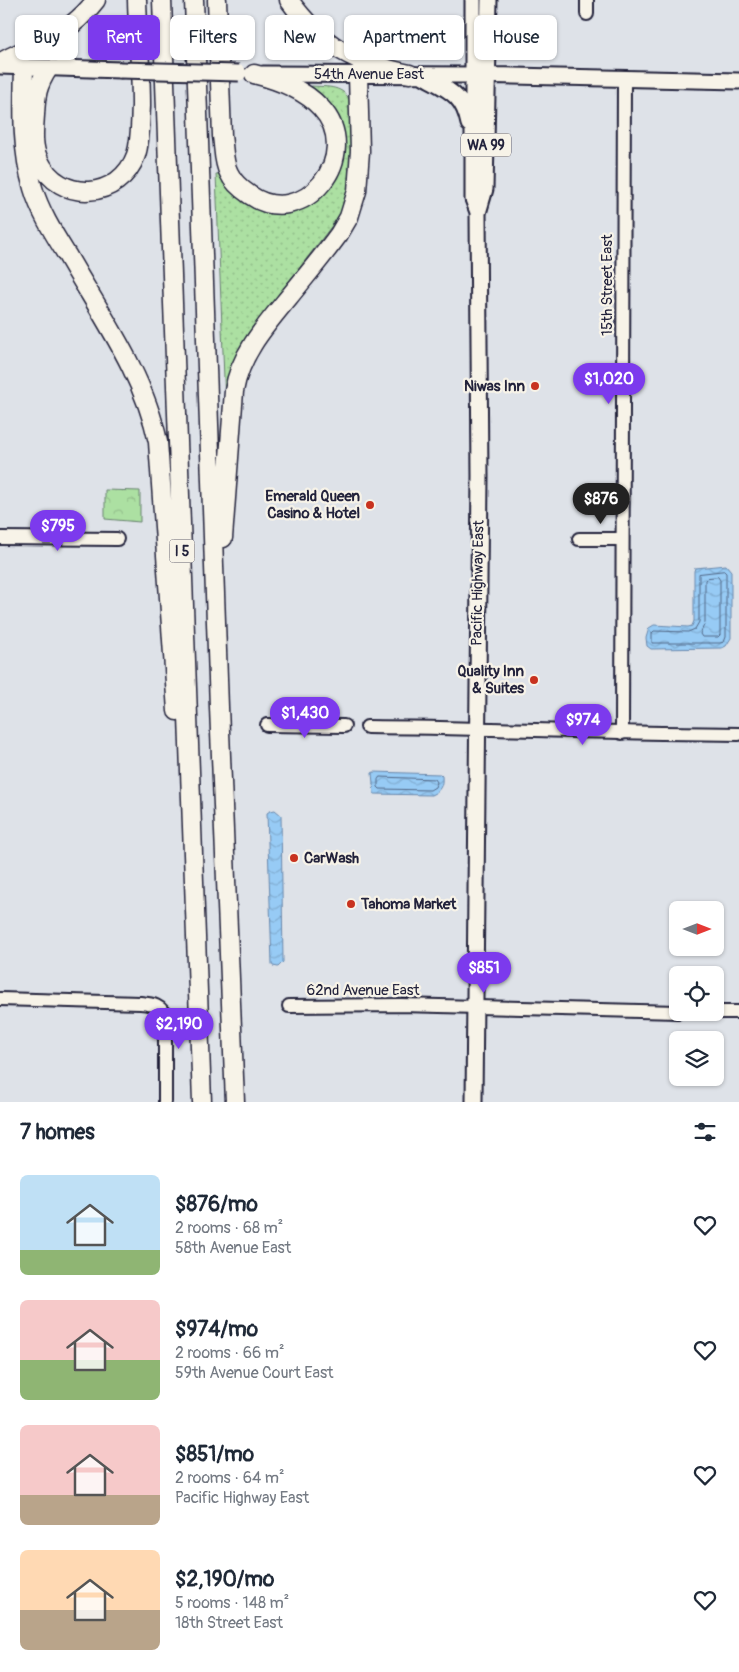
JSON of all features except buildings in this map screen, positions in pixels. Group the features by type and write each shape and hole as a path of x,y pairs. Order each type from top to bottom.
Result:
{"highway":[{"path":"0,64 9,56 43,43 60,34 77,21 96,0"},
{"path":"48,69 40,80 36,91 34,127 36,150 44,169 59,183 77,190 98,190 117,182 129,169 136,154 138,144 141,91 138,0"},
{"name":"I 5","path":"162,0 202,1102"},
{"name":"I 5","path":"194,0 235,1102"},
{"path":"217,0 222,136 228,172 240,187 260,201 275,204 294,202 312,193 326,180 330,173 336,152 332,126 320,107 302,93 272,78 247,74"},
{"path":"289,0 309,25 338,49 360,60 415,74"},
{"path":"24,67 22,109 24,138 27,164 33,189 41,209 130,364 144,394 155,425 158,442 179,740 191,806"},
{"path":"219,707 224,527 231,420 236,379 241,365 257,339 339,234 349,217 357,191 359,175 358,74"}],"main road":[{"name":"Pacific Highway East","path":"474,0 481,75 485,189 478,213 480,476 476,728 474,1102"},
{"name":"Pacific Highway East","path":"478,213 473,199 473,146 489,0"},
{"name":"54th Avenue East","path":"0,64 48,69 247,74 415,74 739,80"},
{"path":"415,74 451,92 461,102 466,110 473,146"}],"street":[{"path":"587,0 587,14"},
{"name":"15th Street East","path":"622,733 624,77"},
{"path":"0,538 117,539"},
{"path":"579,538 622,539"},
{"path":"267,725 344,726"},
{"path":"367,727 739,734"},
{"path":"0,999 140,1003 152,1004 161,1009 165,1019 165,1102"},
{"name":"62nd Avenue East","path":"289,1006 392,1005 669,1012"},
{"path":"724,1012 739,1012"}],"green space":[{"path":"309,87 330,87 340,90 348,97 351,103 350,163 347,193 337,219 251,331 242,346 225,404 216,174 223,174 259,207 331,184 342,158 342,129 334,111"},
{"path":"105,490 140,491 140,522 105,519"}],"water":[{"path":"726,565 731,571 731,638 726,646 722,648 651,649 647,646 646,638 649,628 654,625 692,626 694,621 695,568"},
{"path":"372,773 440,774 442,776 442,783 439,790 431,795 374,794"},
{"path":"275,810 281,815 283,962 278,967 272,964 267,813"}],"place":[{"name":"Niwas Inn","path":"535,386"},
{"name":"Emerald Queen Casino & Hotel","path":"370,505"},
{"name":"Quality Inn & Suites","path":"534,680"},
{"name":"CarWash","path":"294,858"},
{"name":"Tahoma Market","path":"351,904"}]}
